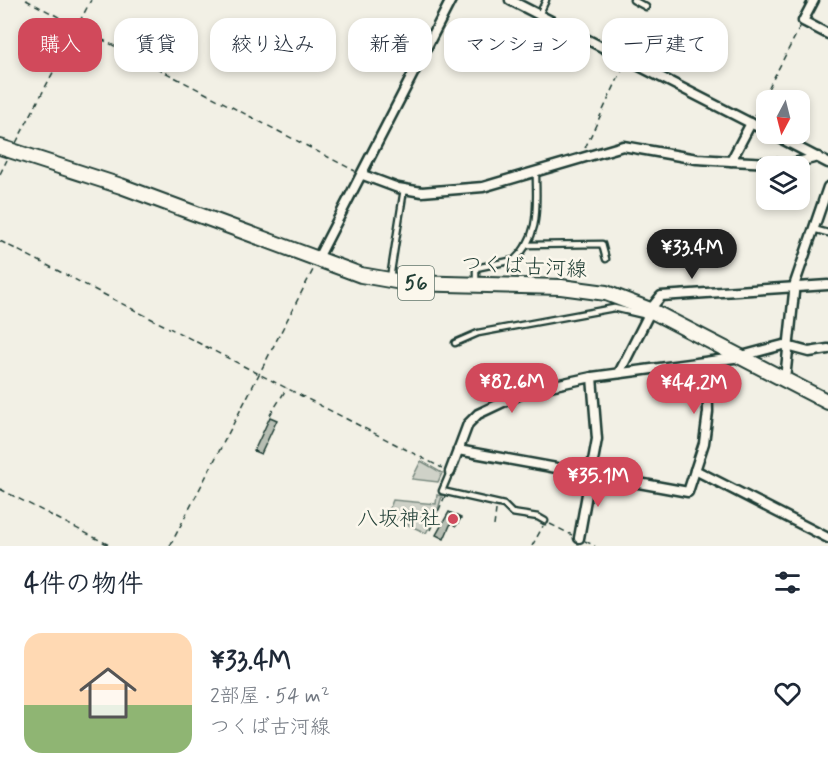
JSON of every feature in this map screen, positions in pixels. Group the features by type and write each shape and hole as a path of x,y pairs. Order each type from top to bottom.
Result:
{"main road":[{"name":"つくば古河線","path":"6,149 121,186 355,273 389,280 476,286 578,288 606,293 742,356 828,402"}],"street":[{"path":"317,260 363,175 451,0"},
{"path":"510,0 602,47"},
{"path":"814,0 803,21 828,34"},
{"path":"650,72 756,126"},
{"path":"731,161 750,123"},
{"path":"792,144 828,163"},
{"path":"363,175 404,189 422,192 483,187 623,146 697,159 731,161 790,164 818,157"},
{"path":"785,379 794,287 828,187"},
{"path":"619,373 656,299 665,295 828,285"},
{"path":"450,472 468,424 478,414 528,391 592,377 742,356 787,345 809,352 828,350"},
{"path":"458,450 688,492 704,443 708,412 707,362"},
{"path":"579,538 597,439 592,377"},
{"path":"695,470 828,538"}],"lane":[{"path":"539,15 546,0"},
{"path":"633,0 646,7"},
{"path":"476,286 476,268 514,260 526,245 536,224 536,172"},
{"path":"389,280 404,189"},
{"path":"813,229 828,233"},
{"path":"526,245 602,244 606,259"},
{"path":"455,343 478,333 614,308 649,313"},
{"path":"450,472 442,492 497,503 504,505 512,513 538,517 545,521"}],"path":[{"path":"26,0 60,18"},
{"path":"82,18 91,0"},
{"path":"750,123 803,21"},
{"path":"102,40 363,175"},
{"path":"0,174 6,149 51,72"},
{"path":"581,158 621,72"},
{"path":"0,241 450,472"},
{"path":"170,546 317,260"},
{"path":"270,415 287,387"},
{"path":"0,489 111,546"},
{"path":"430,531 442,507 446,492"},
{"path":"494,526 497,503"},
{"path":"532,546 545,521 595,546"}],"shaded area":[{"path":"421,461 442,473 438,482 412,479"},
{"path":"437,495 442,496 437,513 426,533 387,515 393,500 436,504"}],"building":[{"path":"270,417 277,420 261,454 254,451"},
{"path":"449,512 461,518 456,526 451,523 444,539 436,535"}],"place":[{"name":"八坂神社","path":"453,519"}]}
